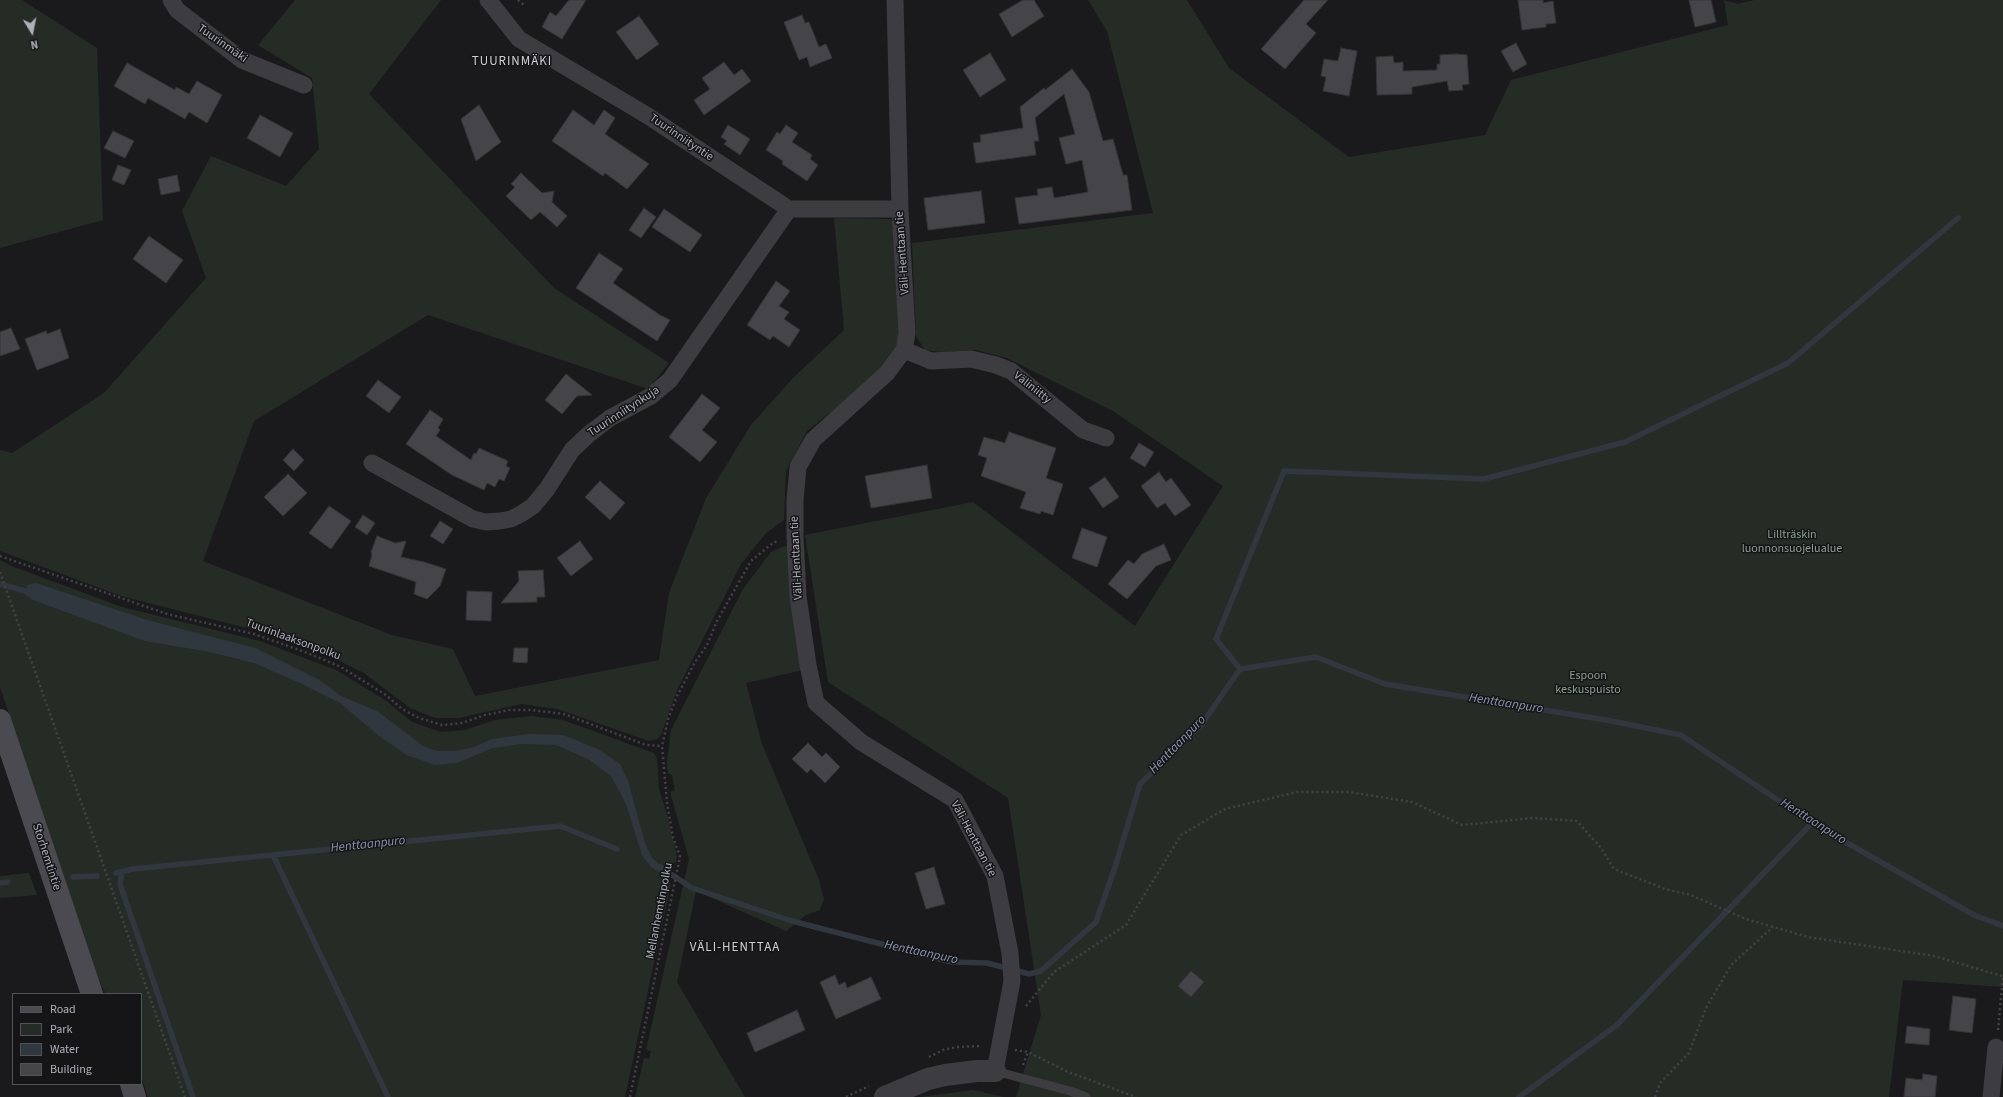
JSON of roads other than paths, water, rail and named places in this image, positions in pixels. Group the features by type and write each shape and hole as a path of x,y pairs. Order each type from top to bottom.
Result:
{"main road":[{"name":"Storhemtintie","path":"0,720 92,993"},
{"path":"131,1085 136,1097"}],"street":[{"name":"Tuurinmäki","path":"171,0 177,10 242,60 304,85"},
{"name":"Tuurinniityntie","path":"488,0 518,39 648,116 789,210"},
{"name":"Väli-Henttaan tie","path":"895,0 900,209 907,333 904,350 887,373 813,440 798,467 795,500 798,596 808,665 816,703 861,742 955,800 995,876 1010,953 1012,981 995,1071"},
{"path":"789,210 900,209"},
{"name":"Tuurinniitynkuja","path":"372,463 473,519 486,522 500,521 511,519 521,514 539,498 572,450 589,434 610,418 651,396 670,380 789,210"},
{"name":"Väliniitty","path":"904,350 931,361 971,359 996,365 1011,371 1084,430 1106,438"},
{"path":"1995,1094 1996,1047"},
{"path":"885,1097 922,1081 945,1074 995,1071"}],"lane":[{"path":"995,1071 1070,1091 1086,1097"}],"water":[{"path":"36,583 147,620 255,648 319,680 341,696 377,711 423,746 437,751 456,751 474,747 492,739 528,734 563,735 600,750 620,764 628,781 645,843 652,858 666,870 665,875 651,867 642,855 626,804 611,776 588,759 556,745 521,744 493,748 457,763 435,765 407,755 379,736 340,703 302,684 254,663 210,652 145,641 33,600 25,595 25,591 28,585"}],"waterway":[{"path":"1240,669 1216,639 1284,471 1484,479 1625,442 1788,363 1958,218"},
{"path":"0,584 32,593"},
{"name":"Henttaanpuro","path":"660,867 692,888 792,921 951,962 987,963 1029,974 1041,971 1096,922 1116,864 1140,784 1202,724 1240,669 1316,657 1385,684 1612,721 1681,735 1812,823 1974,915 2003,926"},
{"path":"1519,1097 1617,1025 1812,823"},
{"name":"Henttaanpuro","path":"116,873 133,869 560,826 617,849"},
{"path":"273,855 388,1097"},
{"path":"122,872 120,884 193,1097"},
{"name":"Henttaanpuro","path":"73,877 97,876"},
{"name":"Henttaanpuro","path":"0,883 8,882"}],"district":[{"name":"TUURINMÄKI","path":"512,62"},
{"name":"VÄLI-HENTTAA","path":"735,948"}],"park label":[{"name":"Lillträskin luonnonsuojelualue","path":"1792,542"},
{"name":"Espoon keskuspuisto","path":"1588,683"}]}
